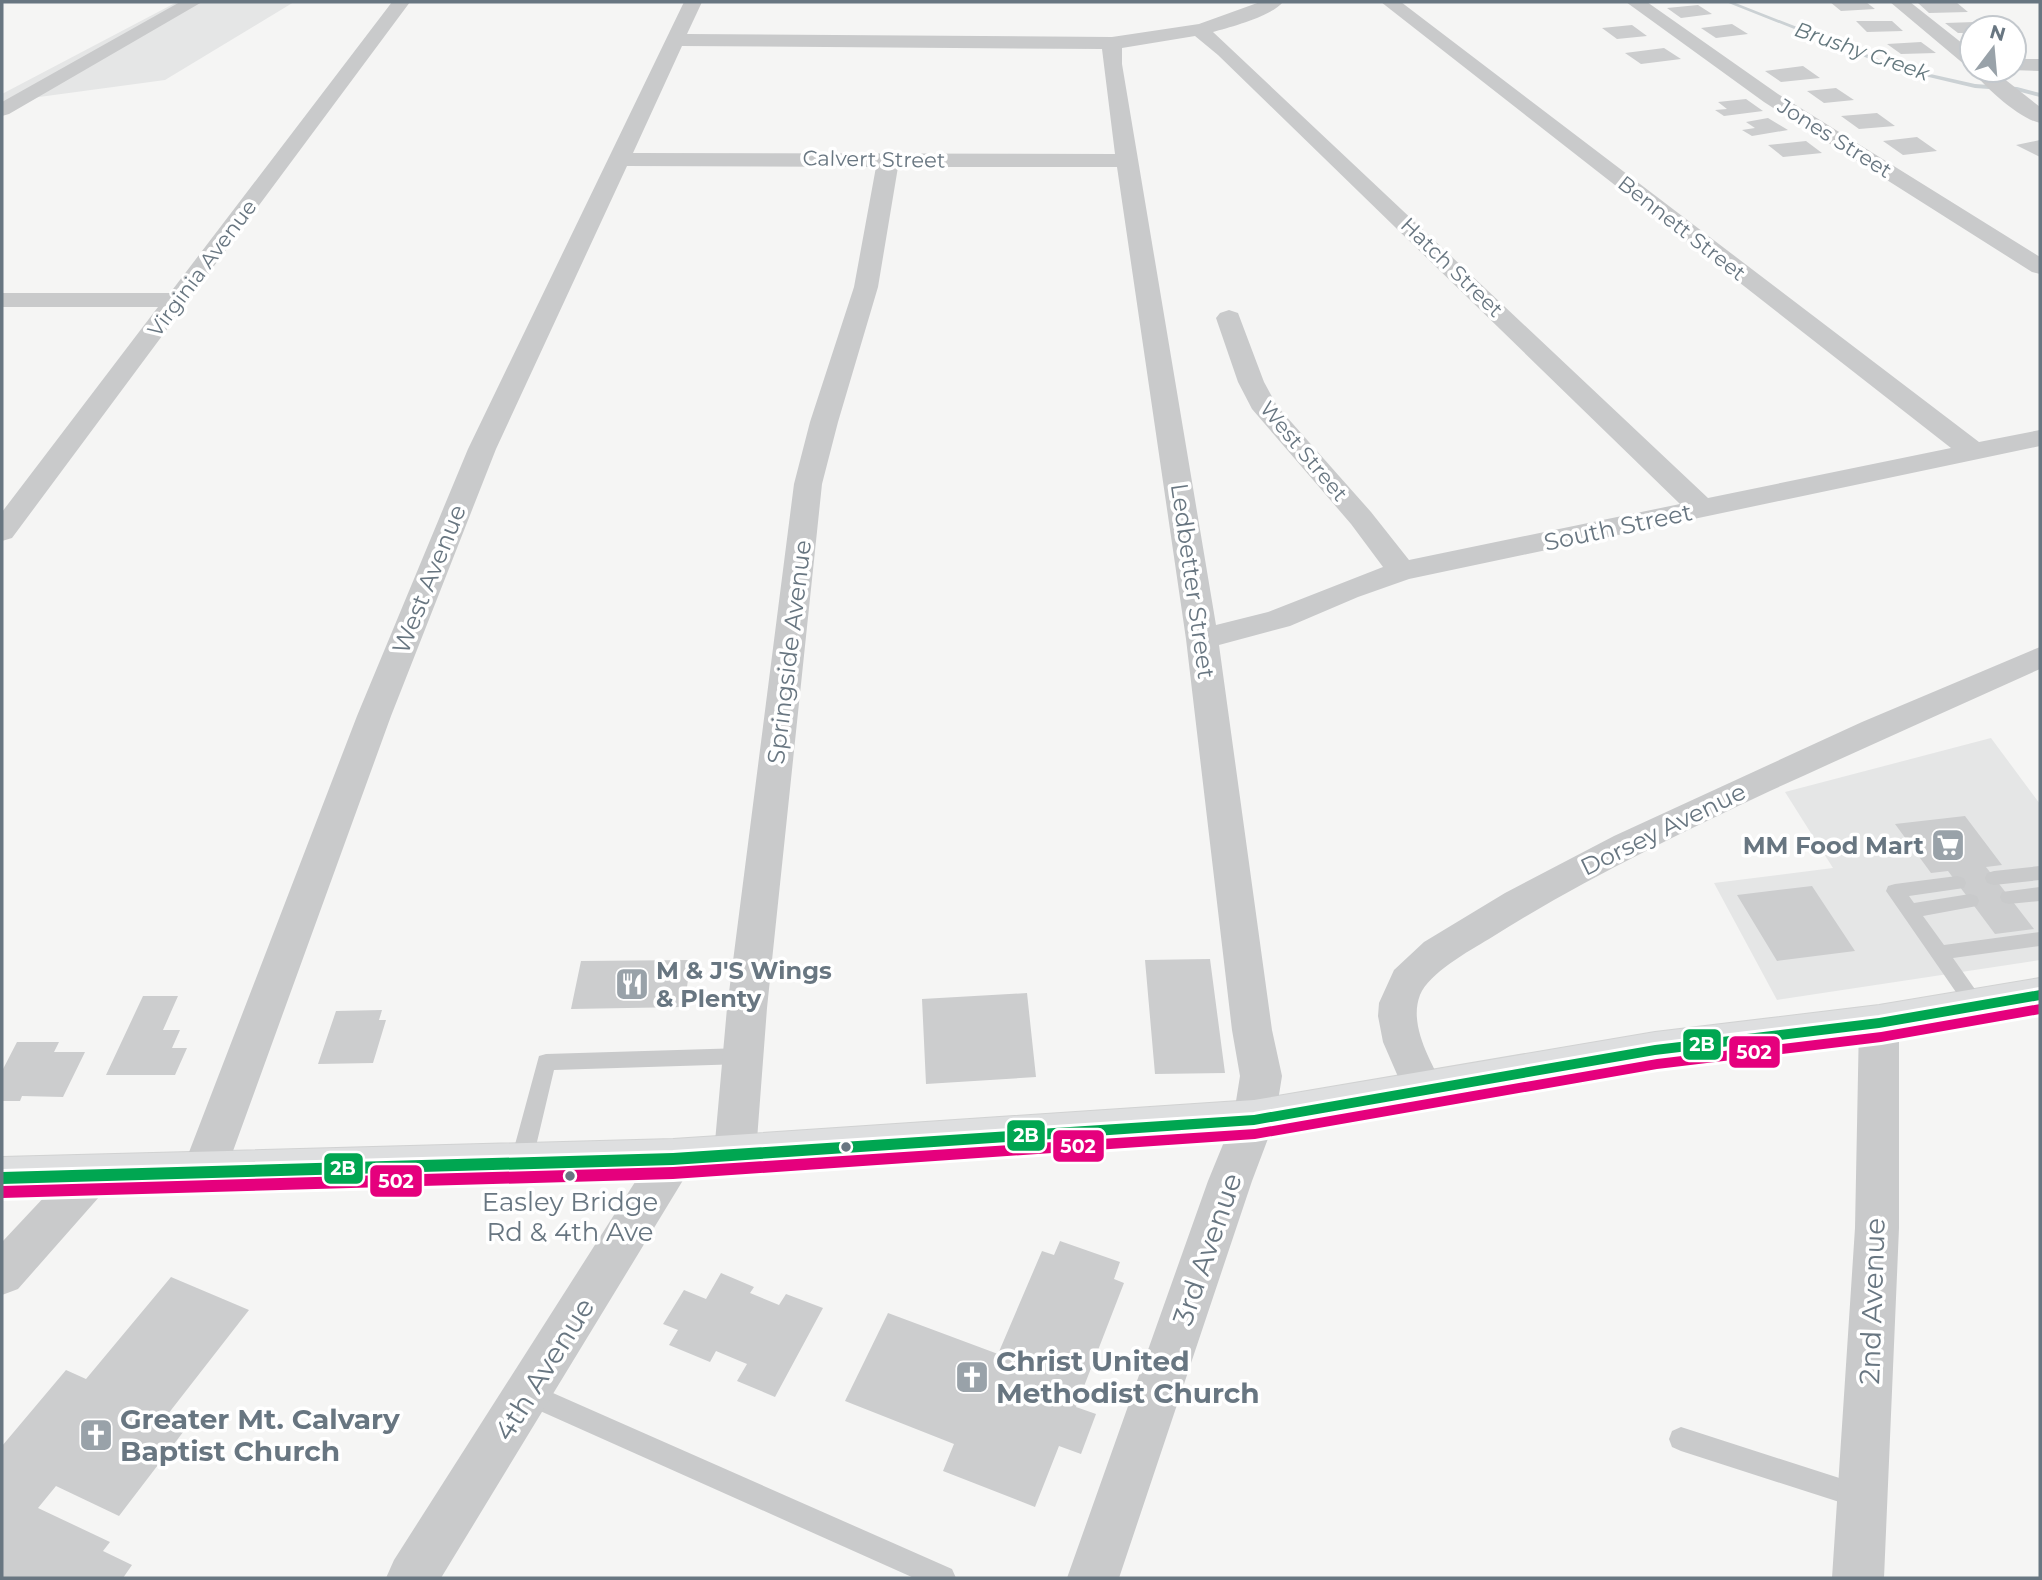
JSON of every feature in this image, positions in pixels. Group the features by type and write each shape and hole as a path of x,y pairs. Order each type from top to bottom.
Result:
{"highway":[{"path":"2,1178 673,1159 1254,1120 1655,1050 1879,1023 2040,995"}],"street":[{"path":"2,110 189,2"},
{"name":"Virginia Avenue","path":"2,532 401,2"},
{"name":"West Avenue","path":"203,1173 374,716 482,449 693,2"},
{"path":"675,40 1112,43 1167,36 1239,19 1275,2"},
{"name":"Bennett Street","path":"1390,2 1974,452"},
{"name":"Jones Street","path":"1635,2 1771,98 2040,267"},
{"path":"1899,2 1958,50"},
{"name":"Hatch Street","path":"1198,29 1225,51 1424,240 1702,509"},
{"name":"Ledbetter Street","path":"1112,43 1112,64 1202,639 1252,1030 1261,1076 1254,1120"},
{"path":"1997,84 2040,117"},
{"name":"Calvert Street","path":"620,159 1128,161"},
{"name":"Springside Avenue","path":"735,1153 743,1056 808,484 824,422 866,287 888,159"},
{"path":"2,300 178,300"},
{"name":"West Street","path":"1229,318 1251,382 1265,409 1361,519 1402,571"},
{"name":"South Street","path":"1202,639 1279,619 1347,590 1402,571 2040,438"},
{"name":"Dorsey Avenue","path":"1424,1090 1398,1028 1397,1008 1403,989 1412,977 1443,949 1524,899 1593,862 1751,786 2040,657"},
{"name":"2nd Avenue","path":"1858,1578 1877,1228 1875,1171 1879,1023"},
{"name":"3rd Avenue","path":"1093,1578 1254,1120"},
{"name":"4th Avenue","path":"412,1578 673,1159"},
{"path":"2,1274 92,1175"}],"lane":[{"path":"1994,878 2040,873"},
{"path":"1957,883 1895,891 1976,1005"},
{"path":"2009,897 2040,894"},
{"path":"1910,911 1970,901"},
{"path":"1938,953 2040,939"},
{"path":"521,1163 546,1062 743,1056"},
{"path":"528,1394 943,1578"},
{"path":"1681,1439 1863,1497"}],"shaded area":[{"path":"177,2 294,2 165,80 2,102 2,94"},
{"path":"1991,738 2040,804 2040,960 1777,1000 1714,883 1833,868 1785,792"}],"building":[{"path":"1830,2 1866,2 1875,9 1841,11"},
{"path":"1956,2 1968,12 1929,13 1918,3"},
{"path":"1698,5 1712,14 1681,18 1667,8"},
{"path":"1856,21 1892,21 1903,31 1867,32"},
{"path":"1945,23 1958,23 1958,33"},
{"path":"1732,24 1748,34 1716,38 1701,28"},
{"path":"1632,25 1647,36 1617,39 1602,28"},
{"path":"1921,42 1936,53 1901,54 1887,44"},
{"path":"1664,48 1681,59 1641,64 1625,53"},
{"path":"1803,66 1820,78 1781,82 1765,71"},
{"path":"1836,88 1854,100 1824,103 1807,91"},
{"path":"1746,99 1763,111 1724,116 1715,110 1727,109 1718,102"},
{"path":"1877,113 1895,126 1859,129 1841,116"},
{"path":"1768,118 1788,130 1752,136 1742,130 1755,128 1746,122"},
{"path":"1917,137 1937,151 1903,155 1883,141"},
{"path":"2040,140 2040,157 2016,145"},
{"path":"1806,141 1822,153 1783,157 1768,145"},
{"path":"1965,816 2002,865 1986,867 2034,929 1995,934 1948,871 1931,873 1895,824"},
{"path":"1812,886 1855,951 1777,961 1737,895"},
{"path":"1210,959 1225,1073 1155,1074 1145,960"},
{"name":"M & J'S Wings & Plenty","path":"691,960 684,1007 571,1009 581,961"},
{"path":"1027,993 1036,1077 926,1084 922,999"},
{"path":"143,996 178,996 163,1030 180,1030 172,1048 187,1048 175,1075 106,1075"},
{"path":"382,1010 379,1020 386,1020 373,1063 318,1064 336,1011"},
{"path":"17,1042 59,1042 54,1052 85,1052 63,1097 22,1096 20,1101 2,1101 2,1071"},
{"name":"Christ United Methodist Church","path":"1060,1241 1120,1262 1114,1279 1124,1283 1076,1407 1096,1414 1081,1454 1059,1446 1035,1507 943,1471 954,1444 845,1401 888,1313 998,1354 1042,1251 1054,1255"},
{"path":"721,1273 754,1287 750,1293 779,1305 786,1294 823,1308 775,1397 737,1381 747,1364 716,1351 710,1362 669,1345 678,1330 663,1324 684,1290 706,1299"},
{"name":"Greater Mt. Calvary Baptist Church","path":"171,1277 249,1310 168,1414 190,1423 119,1516 56,1486 38,1508 110,1542 103,1551 132,1565 123,1578 2,1578 2,1446 66,1370 86,1379"}],"waterway":[{"name":"Brushy Creek","path":"1729,2 1897,68 1975,86 2017,89 2040,95"}],"transit line":[{"name":"2B","path":"2,1178 673,1159 1254,1120 1655,1050 1879,1023 2040,995"},
{"name":"502","path":"2,1192 673,1173 1255,1134 1657,1064 1881,1037 2040,1009"}],"place":[{"name":"MM Food Mart","path":"1948,845"},
{"name":"M & J'S Wings & Plenty","path":"632,984"},
{"name":"Easley Bridge Rd & 4th Ave","path":"570,1176"},
{"name":"Christ United Methodist Church","path":"972,1377"},
{"name":"Greater Mt. Calvary Baptist Church","path":"96,1435"}]}
